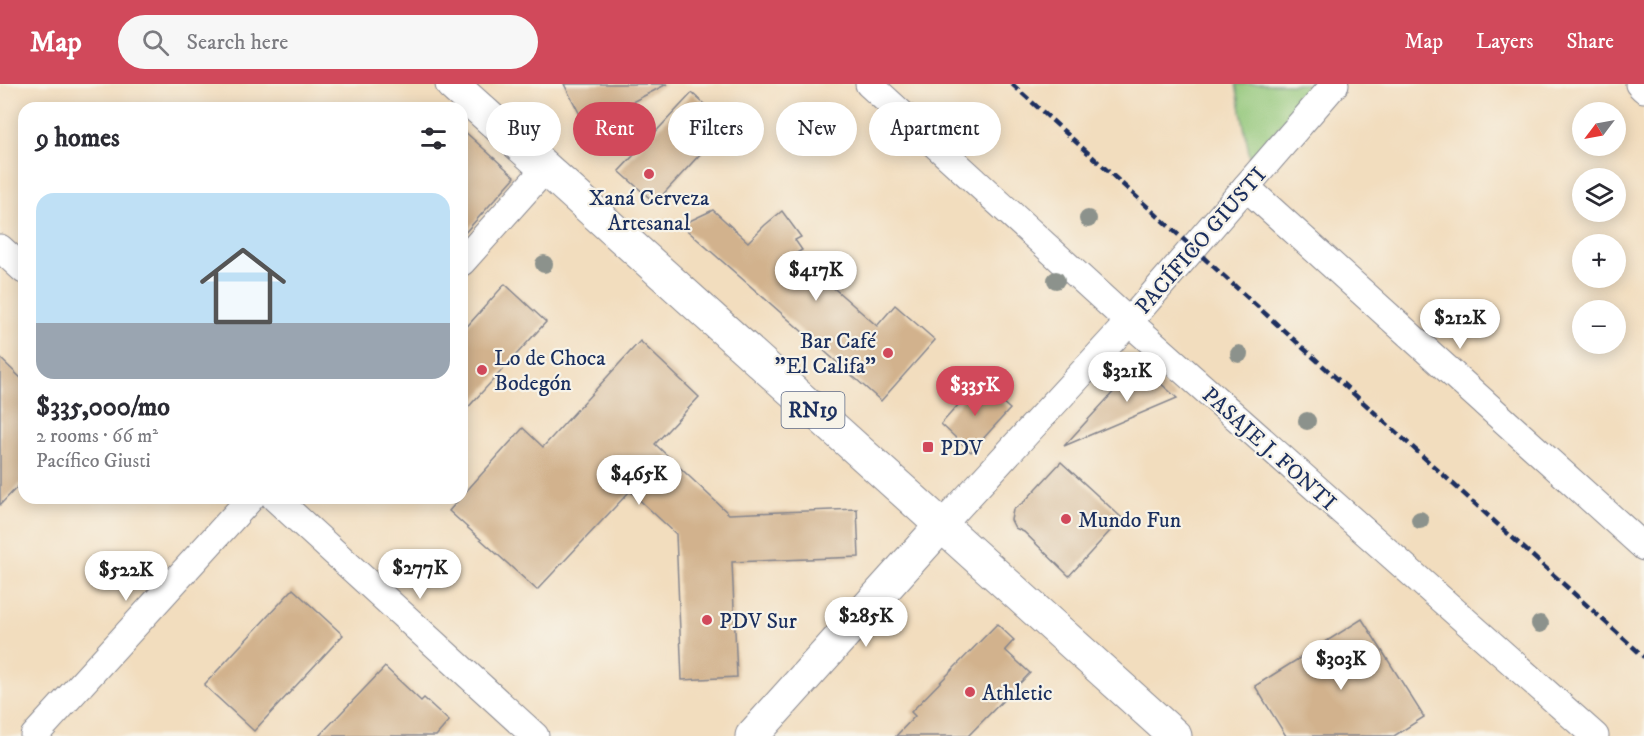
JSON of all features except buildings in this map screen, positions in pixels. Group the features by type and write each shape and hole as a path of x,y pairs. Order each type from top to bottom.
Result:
{"main road":[{"name":"RN19","path":"452,84 1174,736"},
{"path":"752,736 941,526"}],"street":[{"name":"PASAJE J. FONTI","path":"869,84 1129,322 1594,736"},
{"name":"PACÍFICO GIUSTI","path":"941,526 1129,322 1335,84"},
{"path":"1638,84 1644,89"},
{"path":"468,255 546,168"},
{"path":"1246,187 1644,546"},
{"path":"0,248 18,264"},
{"path":"34,736 246,504"},
{"path":"281,504 535,736"}],"green space":[{"path":"1236,84 1319,84 1250,158"}],"railway":[{"path":"1012,84 1644,657"}],"place":[{"name":"Xaná Cerveza Artesanal","path":"649,174"},
{"name":"Bar Café \"El Califa\"","path":"888,353"},
{"name":"Lo de Choca Bodegón","path":"482,370"},
{"name":"PDV","path":"928,447"},
{"name":"Mundo Fun","path":"1066,519"},
{"name":"PDV Sur","path":"707,620"},
{"name":"Athletic","path":"970,692"}]}
